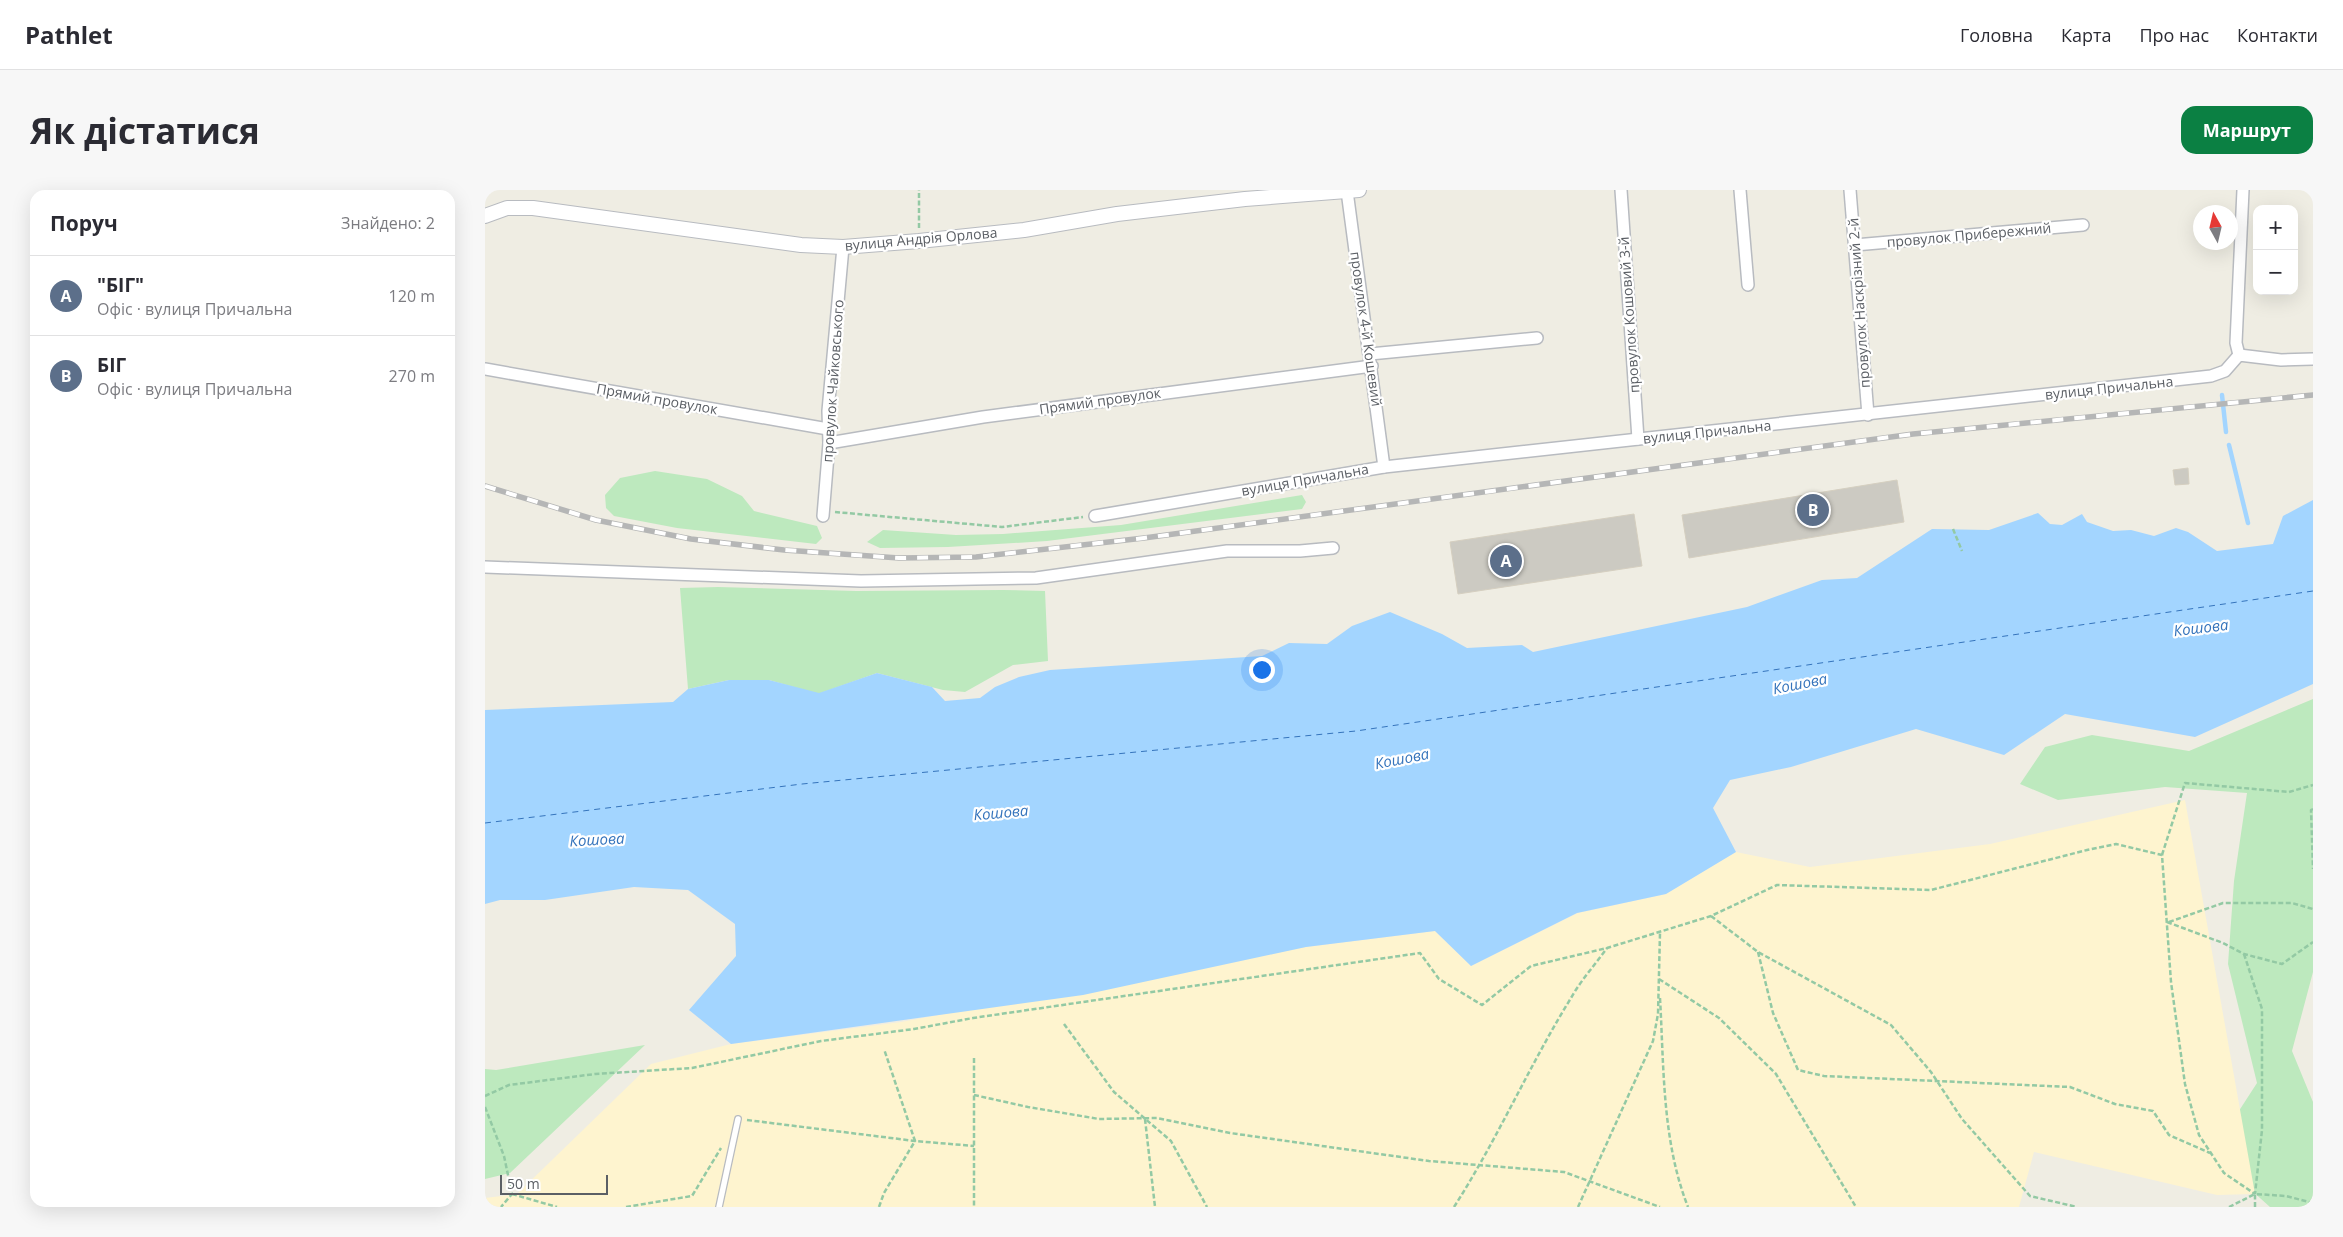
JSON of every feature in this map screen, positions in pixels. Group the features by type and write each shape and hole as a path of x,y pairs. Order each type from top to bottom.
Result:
{"street":[{"name":"провулок Кошовий 3-й","path":"1621,190 1638,439"},
{"path":"1740,190 1748,285"},
{"name":"провулок Наскрізний 2-й","path":"1850,190 1868,415"},
{"path":"2243,190 2236,343 2239,355 2281,360 2313,359"},
{"name":"вулиця Андрія Орлова","path":"485,216 507,208 533,208 801,245 843,247 1024,230 1117,214 1245,199 1353,191"},
{"name":"провулок 4-й Кошевий","path":"1353,191 1384,467"},
{"name":"провулок Прибережний","path":"1855,245 2083,225"},
{"name":"провулок Чайковського","path":"823,513 829,443 828,411 843,247"},
{"path":"1371,354 1537,338"},
{"name":"вулиця Причальна","path":"1095,516 1384,467 2211,376 2225,371 2239,355"},
{"name":"Прямий провулок","path":"829,443 983,417 1372,366"},
{"name":"Прямий провулок","path":"485,369 828,429"},
{"path":"485,567 861,581 1026,578 1227,551 1301,551 1333,548"}],"lane":[{"path":"719,1207 738,1118"}],"path":[{"path":"919,190 919,240"},
{"path":"823,513 1002,527 1095,516"},
{"path":"1953,529 1962,551"},
{"path":"2255,1194 2224,1173 2199,1135 2183,1076 2171,982 2162,855 2185,783 2289,792 2313,785"},
{"path":"2313,808 2311,810 2313,869"},
{"path":"485,1096 509,1085 595,1074 692,1068 821,1040 913,1029 973,1018 1420,954 1439,979 1482,1006 1531,966 1607,948 1711,916 1777,885 1931,890 2116,844 2162,855"},
{"path":"2167,922 2223,903 2292,903 2313,909"},
{"path":"1711,916 1758,952 1891,1025 1937,1080 1962,1119 2031,1196 2077,1207"},
{"path":"2167,922 2223,942 2244,954 2282,964 2313,942"},
{"path":"1578,1207 1653,1041 1658,1014 1660,932"},
{"path":"1454,1207 1480,1165 1571,996 1607,948"},
{"path":"1758,952 1773,1013 1798,1070 1824,1076 2070,1087 2115,1104 2153,1111 2169,1135 2211,1154"},
{"path":"2244,954 2262,1008 2262,1130 2255,1207"},
{"path":"1659,979 1667,1129 1679,1184 1688,1207"},
{"path":"1659,979 1719,1018 1776,1074 1856,1207"},
{"path":"1065,1024 1114,1092 1171,1142 1207,1207"},
{"path":"879,1207 884,1193 915,1141 884,1049"},
{"path":"974,1058 974,1207"},
{"path":"974,1095 1028,1107 1099,1119 1157,1118 1231,1133 1429,1161 1563,1172 1661,1207"},
{"path":"485,1107 504,1156 512,1194"},
{"path":"738,1118 915,1141 974,1146"},
{"path":"1145,1119 1155,1207"},
{"path":"626,1207 692,1196 724,1142"},
{"path":"501,1207 512,1194"},
{"path":"512,1194 557,1207"},
{"path":"2229,1207 2255,1194 2286,1196 2313,1203"}],"green space":[{"path":"655,471 707,479 742,496 754,511 817,526 822,538 816,544 677,528 614,516 606,508 605,495 620,478"},
{"path":"1302,495 1306,502 1302,509 1047,541 948,547 880,548 867,542 883,530 956,535 1003,534 1121,525"},
{"path":"718,587 856,591 1045,591 1048,661 1013,665 965,692 943,690 877,673 818,694 769,680 729,680 688,689 680,588"},
{"path":"2313,699 2313,972 2292,1051 2313,1102 2313,1207 2270,1207 2211,1154 2257,1083 2228,964 2234,881 2247,793 2165,787 2058,800 2020,784 2045,747 2092,735 2189,751"},
{"path":"645,1045 510,1173 485,1179 485,1069 496,1070"}],"sand":[{"path":"2185,800 2255,1194 2217,1195 2034,1152 2019,1207 485,1207 485,1198 517,1194 651,1064 731,1044 901,1022 1306,947 1435,931 1471,966 1578,913 1666,894 1736,852 1810,867 1990,844"}],"water":[{"name":"Кошова","path":"2313,500 2313,684 2195,737 2065,714 2004,755 1916,729 1791,767 1730,780 1713,808 1736,852 1666,894 1577,913 1471,966 1435,931 1306,947 1083,995 731,1044 689,1010 736,956 735,924 688,890 634,887 545,900 500,900 485,904 485,710 673,702 688,689 729,680 769,680 819,693 877,673 932,687 945,701 980,698 995,687 1019,677 1050,670 1262,656 1289,643 1327,644 1352,626 1390,612 1442,634 1467,648 1522,645 1533,652 1747,607 1822,580 1857,578 1932,529 1989,530 2038,513 2050,524 2062,525 2082,514 2087,522 2113,531 2131,530 2154,536 2176,528 2188,532 2217,551 2273,544 2283,516"}],"building":[{"path":"2188,468 2189,484 2175,485 2173,470"},
{"path":"1897,480 1904,522 1689,558 1682,515"},
{"path":"1634,514 1642,566 1458,594 1450,542"}],"waterway":[{"path":"2222,395 2226,432"},
{"path":"2229,445 2248,523"}],"ferry route":[{"path":"485,823 802,784 1356,731 2313,591"}],"railway":[{"path":"485,486 596,520 691,539 784,550 899,558 976,557 1144,538 1913,434 2313,395"}],"place":[{"name":"БІГ","path":"1813,510"},
{"name":"\"БІГ\"","path":"1506,561"}]}
